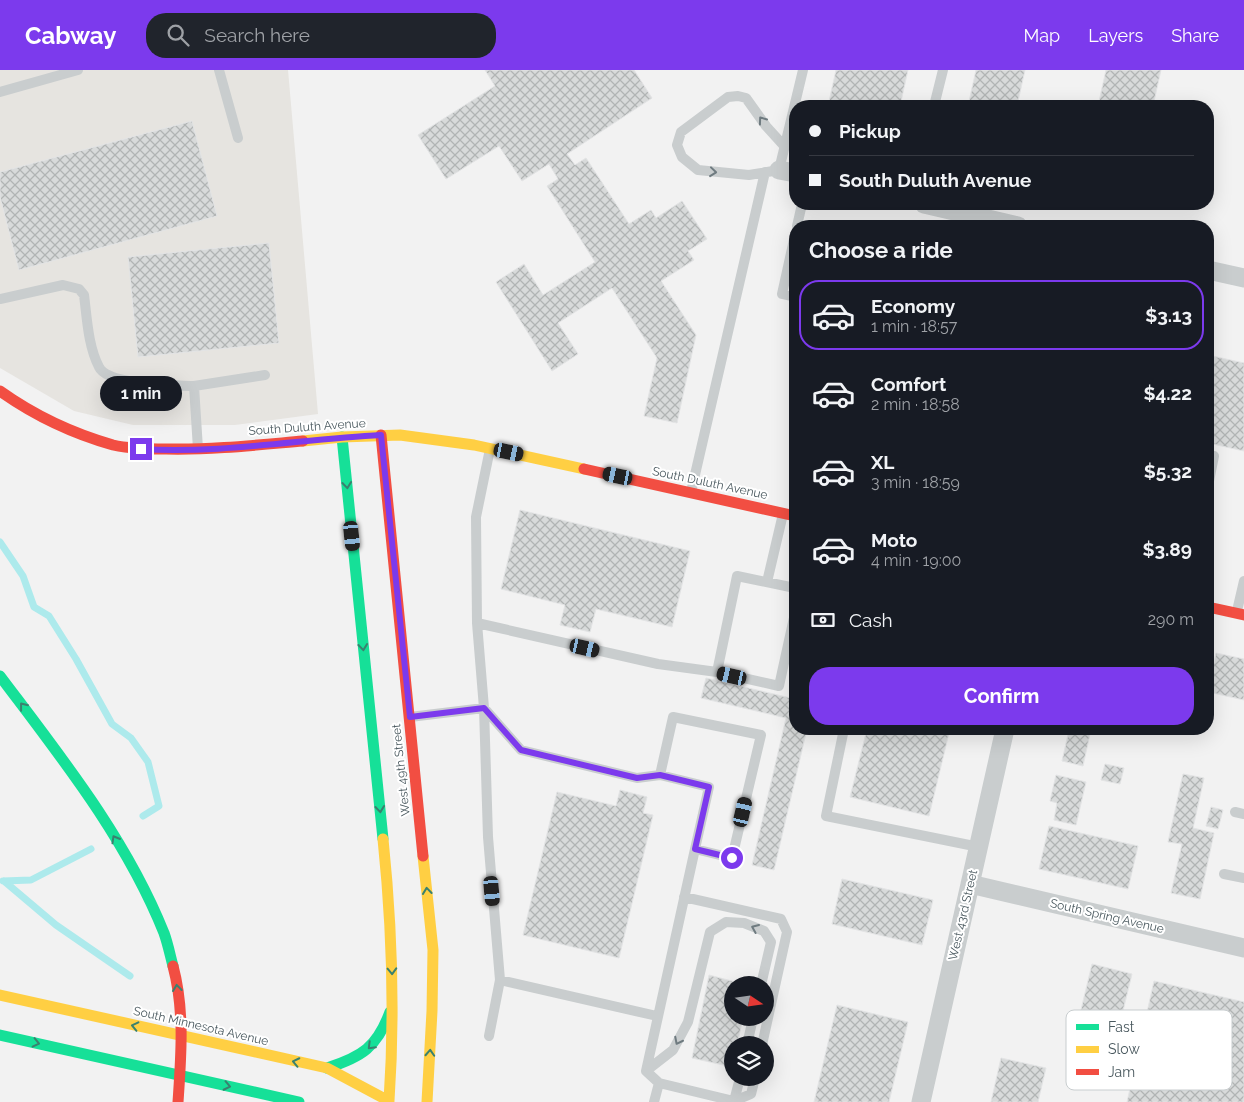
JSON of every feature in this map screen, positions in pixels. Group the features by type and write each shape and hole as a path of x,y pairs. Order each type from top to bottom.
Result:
{"main road":[{"name":"South Duluth Avenue","path":"0,391 27,410 64,428 114,445 141,449 198,450 342,437 400,435 490,448 789,514"},
{"name":"West 49th Street","path":"381,435 433,950 427,1102"},
{"name":"West 49th Street","path":"342,437 390,927 393,1003 391,1102"},
{"path":"1214,608 1240,614"},
{"path":"0,676 74,774 106,823 139,881 164,934 176,978 182,1036 178,1102"},
{"name":"South Minnesota Avenue","path":"0,996 327,1068 391,1102"},
{"path":"327,1068 351,1061 366,1052 378,1039 393,1003"},
{"path":"0,1035 299,1102"},
{"path":"363,1102 391,1102"}],"street":[{"path":"950,210 992,220"},
{"path":"1214,271 1244,278"},
{"name":"West 43rd Street","path":"921,1102 1004,735"},
{"name":"South Spring Avenue","path":"970,884 1244,948"}],"lane":[{"path":"0,92 78,70"},
{"path":"219,70 238,138"},
{"path":"796,100 803,70"},
{"path":"936,100 943,70"},
{"path":"780,172 749,175 698,170 682,157 677,146 681,132 728,98 738,96 746,98 766,126 785,147"},
{"path":"691,492 780,172 789,130"},
{"path":"789,262 782,294 789,296"},
{"path":"0,299 63,285 79,289 84,295 92,344 99,369 108,376 143,384 194,386 265,375"},
{"path":"194,386 198,450"},
{"path":"489,1036 500,980 488,837 484,708 477,623 476,517 490,448"},
{"path":"767,582 789,514"},
{"path":"717,672 737,576 789,587"},
{"path":"1240,614 1244,581"},
{"path":"477,623 658,664 717,672 779,686 789,640"},
{"path":"410,717 484,708"},
{"path":"484,708 521,750 637,778 660,775 709,787 646,1071"},
{"path":"660,775 673,717 761,736 732,858 695,849"},
{"path":"843,735 826,816 979,847"},
{"path":"1224,874 1244,878"},
{"path":"684,897 782,919 787,932 764,1036"},
{"path":"646,1071 673,1050 688,1022 710,932 726,922 744,923 764,931 770,942 763,976"},
{"path":"500,980 658,1016"},
{"path":"646,1071 658,1083 734,1101 751,1094 753,1086"},
{"path":"654,1102 658,1083"},
{"path":"734,1101 738,1086"}],"shaded area":[{"path":"0,70 288,70 318,414 235,425 133,425 74,411 0,368"}],"building":[{"path":"485,70 634,70 652,98 567,154 575,165 586,158 629,224 651,210 656,218 682,201 707,239 688,251 694,260 661,281 696,335 677,423 644,416 657,358 612,288 558,323 578,354 552,371 496,282 524,264 543,295 595,262 547,186 558,179 549,164 522,181 499,146 446,179 418,135 495,86"},
{"path":"836,70 908,70 901,100 829,100"},
{"path":"976,70 1025,70 1018,100 969,100"},
{"path":"1106,70 1161,70 1154,100 1099,100"},
{"path":"192,121 217,216 19,270 0,197 0,172"},
{"path":"269,243 279,343 138,357 128,257"},
{"path":"1214,356 1244,363 1244,451 1214,444"},
{"path":"520,510 690,551 672,627 596,609 590,632 560,625 565,605 501,589"},
{"path":"1216,653 1244,659 1244,700 1214,693 1214,663"},
{"path":"706,678 789,698 789,735 806,735 774,870 752,865 786,718 701,698"},
{"path":"866,735 949,735 929,816 850,797"},
{"path":"1068,735 1090,735 1083,766 1062,761"},
{"path":"1105,764 1124,768 1120,784 1101,780"},
{"path":"1183,774 1204,778 1193,828 1214,833 1200,899 1171,893 1182,844 1168,842"},
{"path":"1056,775 1086,782 1076,825 1054,820 1057,803 1050,801"},
{"path":"620,790 647,797 643,813 653,815 619,958 523,935 557,792 616,806"},
{"path":"1211,807 1223,810 1218,829 1206,826"},
{"path":"1049,826 1138,846 1128,889 1039,869"},
{"path":"842,879 933,900 922,945 832,924"},
{"path":"1092,964 1132,974 1123,1010 1081,1010"},
{"path":"709,975 724,979 724,1026 741,1026 739,1036 724,1036 724,1065 692,1058"},
{"path":"1154,981 1244,1002 1244,1102 1127,1102 1130,1090 1232,1090 1232,1010 1148,1010"},
{"path":"837,1005 908,1022 889,1102 814,1102"},
{"path":"1001,1058 1046,1068 1038,1102 991,1102"}],"waterway":[{"path":"0,542 23,576 34,607 49,616 76,659 112,724 131,738 148,762 159,806 143,816"},
{"path":"3,881 31,880 91,849"},
{"path":"4,881 56,925 130,976"}],"traffic: fast":[{"path":"342,437 383,839"},
{"path":"0,676 91,799 131,864 149,898 164,933 173,966"},
{"path":"327,1068 350,1060 367,1049 380,1034 390,1012"},
{"path":"0,1035 299,1102"}],"traffic: slow":[{"path":"303,441 342,437 400,435 474,445 584,469"},
{"path":"383,839 389,904 392,970 389,1101"},
{"path":"423,856 433,950 427,1102"},
{"path":"0,995 327,1068 389,1101"}],"traffic: jam":[{"path":"0,391 54,423 83,435 119,446 146,449 200,449 303,441"},
{"path":"381,435 423,856"},
{"path":"584,469 789,515"},
{"path":"1214,608 1244,615"},
{"path":"173,966 181,1017 178,1102"}],"route":[{"path":"141,449 198,450 381,435 410,717 484,708 521,750 637,778 660,775 709,787 695,849 732,858"}]}
